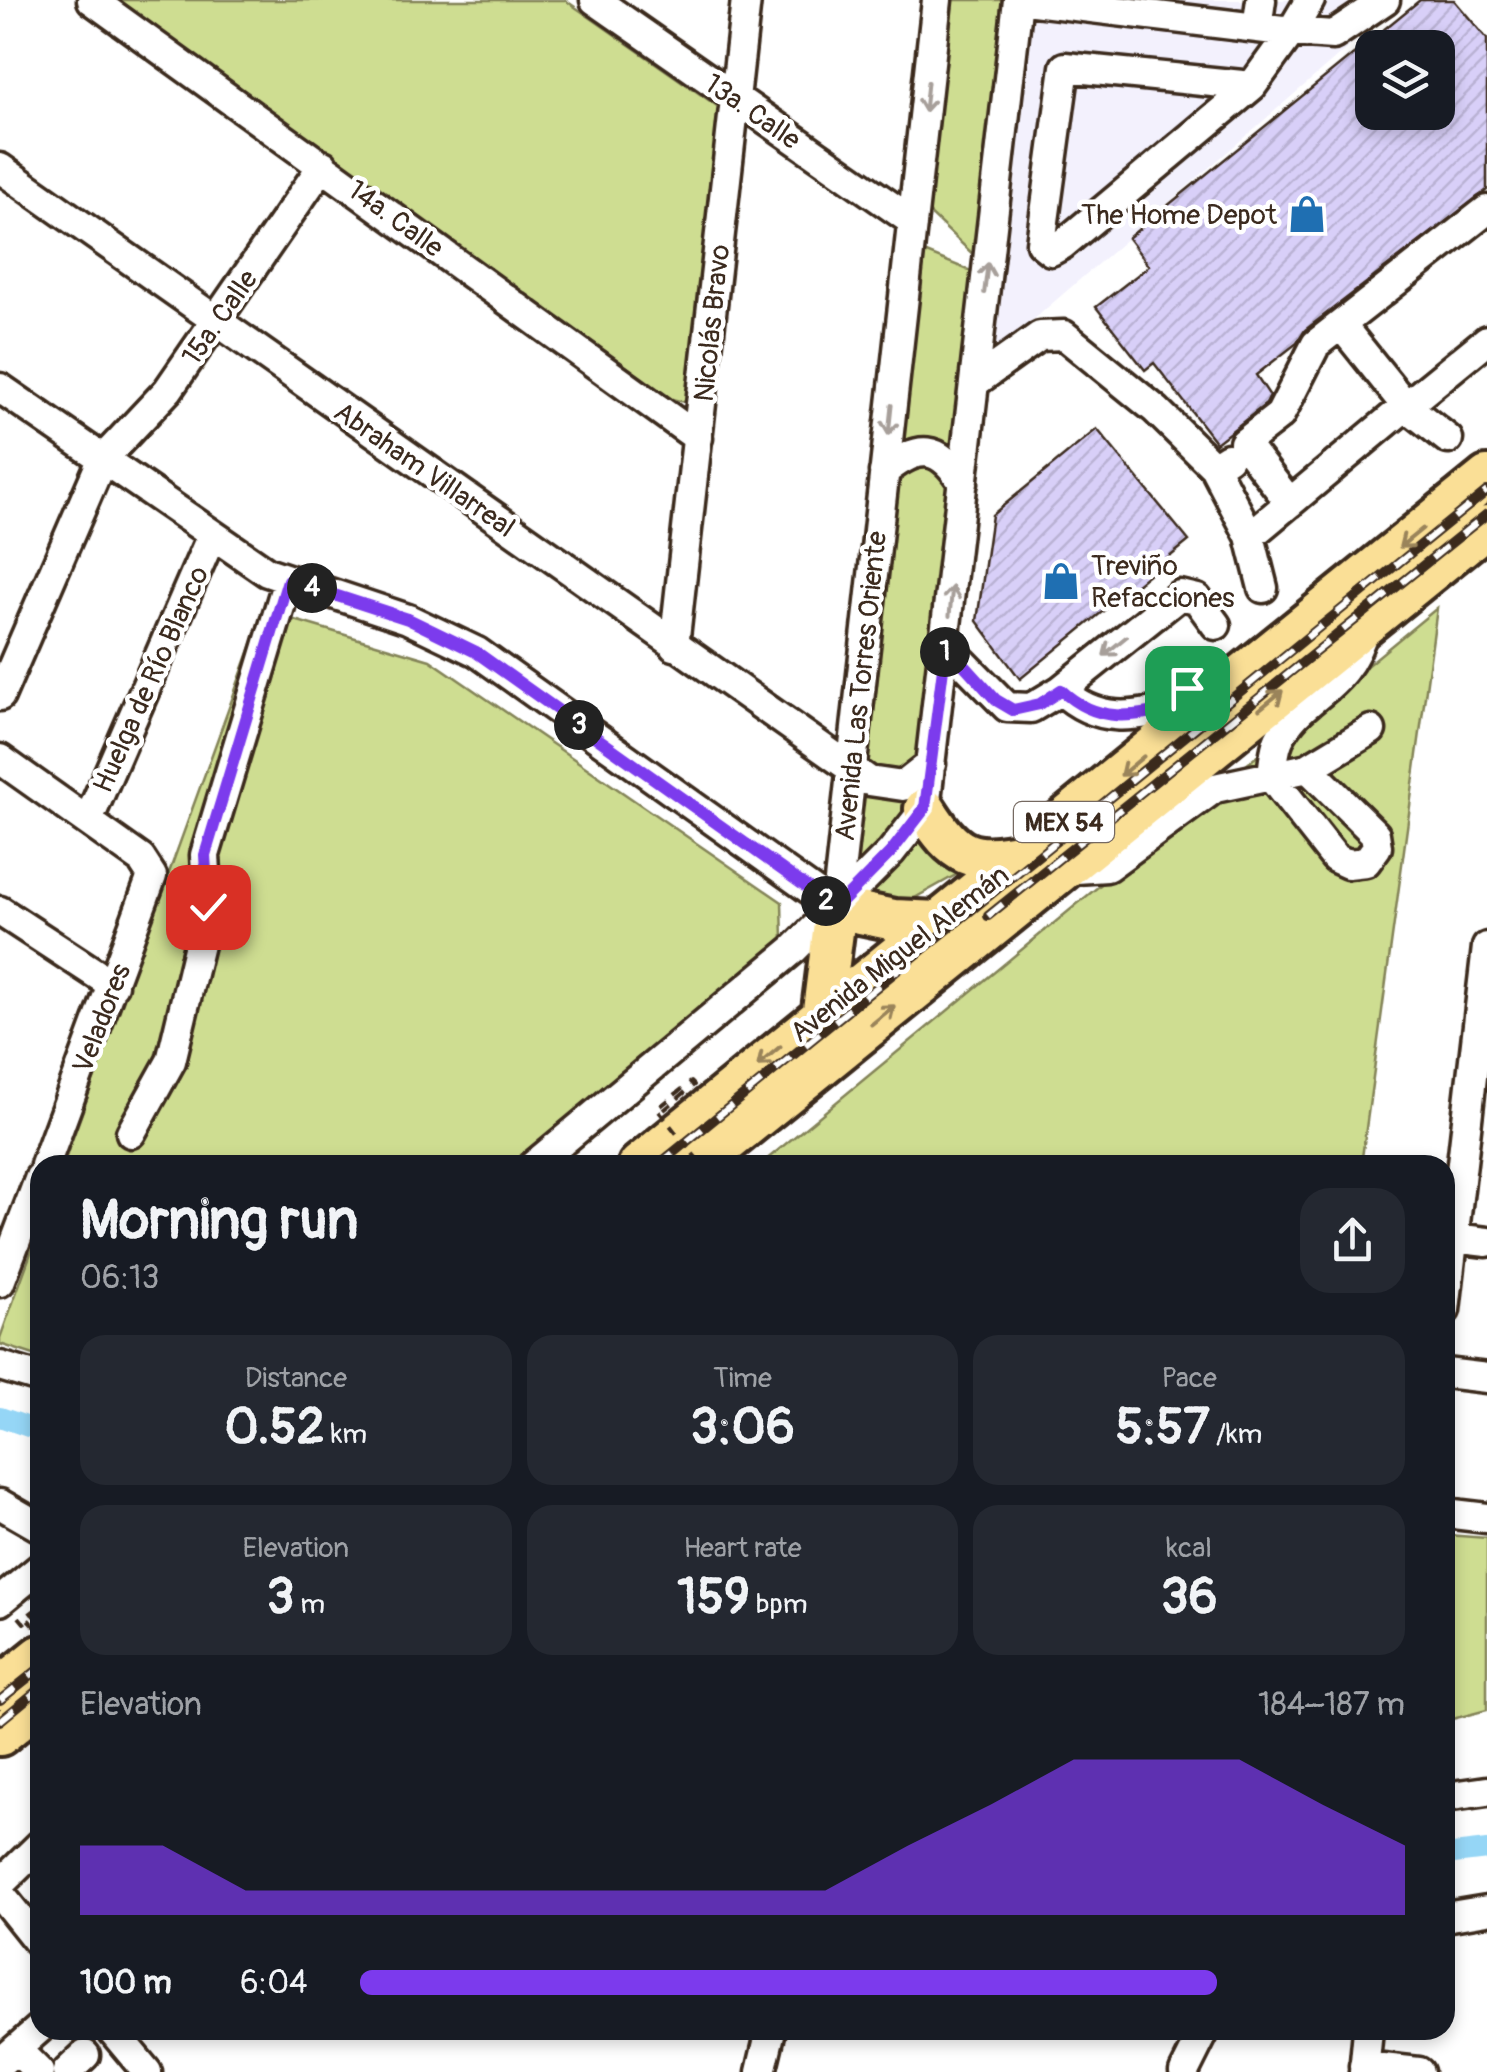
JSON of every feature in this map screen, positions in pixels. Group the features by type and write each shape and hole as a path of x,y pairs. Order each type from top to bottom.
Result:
{"highway":[{"name":"Avenida Miguel Alemán","path":"651,1155 823,1010 938,922 1044,861 1185,705 1487,477"},
{"name":"Avenida Miguel Alemán","path":"711,1155 1044,861 1365,624 1483,531"},
{"path":"925,808 943,838 965,854 1044,861"},
{"path":"823,1010 836,908 894,920 938,922"},
{"path":"0,1688 30,1650"},
{"path":"0,1735 30,1710"}],"street":[{"name":"14a. Calle","path":"92,0 698,438"},
{"name":"13a. Calle","path":"595,0 912,221"},
{"name":"Nicolás Bravo","path":"674,646 746,0"},
{"name":"Avenida Las Torres Oriente","path":"836,908 937,0"},
{"name":"Avenida Las Torres Oriente","path":"836,908 891,852 925,808 1022,0"},
{"path":"1022,0 1121,6 1257,28 1333,35 1384,0"},
{"path":"1257,28 1261,0"},
{"path":"1252,86 1065,66 1041,243 1051,250 1062,245 1252,86 1310,0"},
{"name":"15a. Calle","path":"0,696 102,460 168,390 323,165"},
{"name":"Abraham Villarreal","path":"0,168 870,781 903,786 932,764"},
{"path":"1214,468 1280,415 1312,350 1487,210"},
{"path":"1341,325 1406,406 1448,439"},
{"path":"974,383 1040,336 1064,335 1156,410 1214,468 1250,536 1262,588"},
{"path":"1250,536 1487,340"},
{"path":"0,388 211,537 288,580 408,619 476,652 836,908 794,949 546,1155"},
{"path":"1244,444 1290,503"},
{"path":"884,472 905,454 920,451 950,462 963,482"},
{"name":"Huelga de Río Blanco","path":"88,821 211,537"},
{"path":"131,1133 171,1062 208,907 205,855 288,580"},
{"path":"946,645 1007,708 1031,708 1061,690 1180,595 1197,600 1216,624"},
{"path":"1308,768 1375,834 1377,847 1366,862 1348,864 1335,858 1272,778 1278,740 1294,719 1341,677 1357,655 1365,624"},
{"path":"1061,690 1075,702 1101,714 1141,716 1185,705"},
{"path":"1044,861 1107,867 1215,788 1308,768 1370,730"},
{"path":"0,759 88,821"},
{"name":"Veladores","path":"48,1155 151,883 150,870 88,821"},
{"path":"2,918 113,985"},
{"path":"1455,1211 1478,1108 1486,958"},
{"path":"0,1282 30,1203"},
{"path":"1455,1239 1487,1242"},
{"path":"0,1366 30,1375"},
{"path":"1455,1374 1487,1378"},
{"path":"0,1504 30,1521"},
{"path":"1455,1514 1487,1518"},
{"path":"0,1601 30,1576"},
{"path":"1455,1796 1487,1791"},
{"path":"0,1884 30,1855"},
{"path":"0,1894 30,1932"},
{"path":"1455,1915 1487,1910"},
{"path":"30,2037 8,2056 40,2072"},
{"path":"120,2040 147,2072"},
{"path":"761,2072 769,2040"},
{"path":"1184,2072 1200,2040"},
{"path":"1367,2040 1364,2069 1420,2072"}],"path":[{"path":"664,1110 694,1085 691,1082 657,1109 692,1155"}],"shaded area":[{"path":"1034,0 1403,0 1368,30 1355,30 1355,42 989,358"}],"green space":[{"path":"114,0 565,0 720,108 688,403 672,399"},
{"path":"948,0 1007,0 978,259 925,209"},
{"path":"919,250 976,273 957,447 899,440"},
{"path":"926,460 953,481 922,767 883,776 863,760 894,475"},
{"path":"1437,608 1362,1155 772,1155"},
{"path":"264,611 430,660 782,902 783,941 524,1155 67,1155"},
{"path":"861,789 895,800 919,791 917,809 850,870"},
{"path":"922,828 970,867 902,905 851,901"},
{"path":"30,1256 30,1354 0,1344"},
{"path":"1455,1536 1487,1538 1487,1710 1455,1718"}],"building":[{"name":"The Home Depot","path":"1420,0 1454,0 1487,39 1487,190 1305,330 1297,343 1256,375 1270,396 1266,404 1216,443 1154,363 1145,370 1096,307 1149,266 1128,238 1355,53 1355,130 1455,130 1455,30 1383,30"},
{"name":"Treviño Refacciones","path":"1097,429 1189,541 1020,679 977,621 992,515"}],"waterway":[{"path":"0,1417 30,1428"},
{"path":"1455,1854 1487,1850"}],"railway":[{"path":"670,1155 1487,491"},
{"path":"988,916 1487,514"},
{"path":"0,1700 30,1676"},
{"path":"0,1721 30,1696"}],"place":[{"name":"The Home Depot","path":"1307,214"},
{"name":"Treviño Refacciones","path":"1061,581"}],"route":[{"path":"208,907 205,855 288,580 408,619 476,652 836,908 911,830 925,808 946,645 996,700 1013,710 1031,708 1061,690 1086,710 1141,716 1179,706 1187,688"}]}
